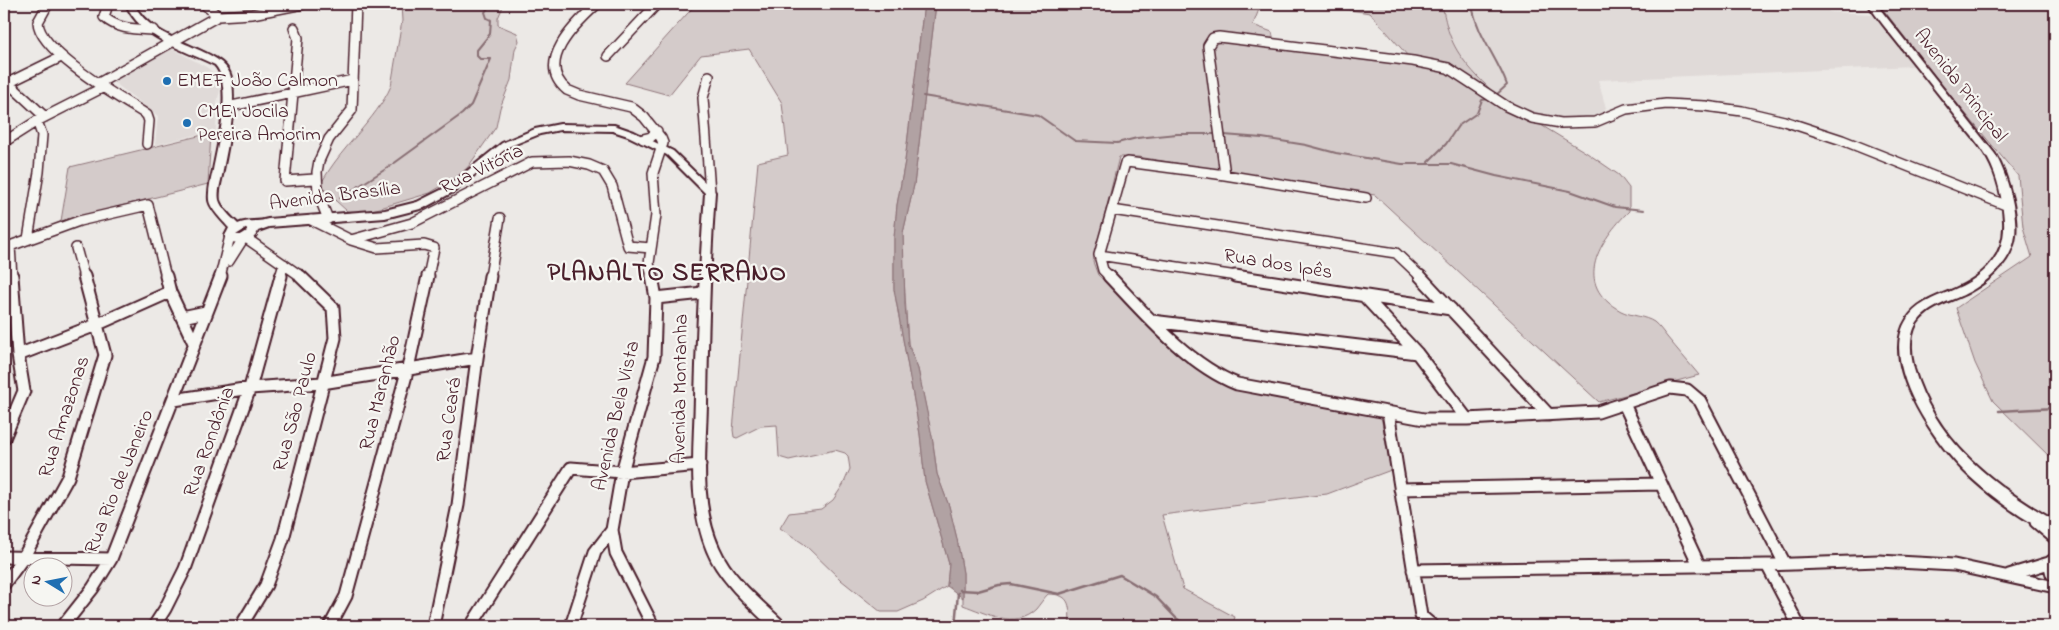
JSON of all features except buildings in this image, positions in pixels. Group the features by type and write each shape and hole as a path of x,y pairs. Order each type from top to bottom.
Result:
{"street":[{"path":"48,4 41,14 38,25 41,34 61,58 147,114 150,122 147,144"},
{"path":"108,4 104,17 111,24 154,30"},
{"path":"130,4 140,20 154,30 212,60 224,69 227,78 227,107 214,202 233,232 234,240 245,238 252,233 254,228"},
{"path":"204,4 218,16"},
{"path":"4,142 218,16 252,14 303,4"},
{"path":"328,219 318,196 315,179 322,150 352,110 356,4"},
{"path":"597,4 574,26 559,47 553,67 554,78 560,86 571,92 629,106 643,115 658,131 662,138 662,148 681,162 710,192"},
{"path":"608,56 657,4"},
{"name":"Avenida Principal","path":"1872,4 1992,156 2001,176 2008,206 2006,253 1983,276 1964,289 1927,305 1911,321 1904,340 1910,378 1930,421 1949,446 1979,478 2018,507 2055,528"},
{"path":"294,28 298,38 285,181 315,179"},
{"path":"1225,175 1208,46 1213,38 1219,37 1413,61 1448,68 1506,106 1532,118 1561,123 1595,122 1626,109 1666,104 1705,106 1742,111 1784,121 1842,140 2008,206"},
{"path":"28,239 40,172 41,119 6,81 61,58"},
{"path":"709,76 703,98 710,192"},
{"path":"227,107 353,80"},
{"name":"Avenida Brasília","path":"233,232 248,224 254,228 268,223 385,214 420,205 451,188 505,145 538,131 560,127 614,128 662,148"},
{"path":"643,139 651,137 658,131"},
{"path":"19,133 42,134"},
{"name":"Avenida Bela Vista","path":"653,626 616,552 612,530 622,472 654,357 656,298 649,263 656,215 653,173 662,148"},
{"name":"Rua Vitória","path":"350,240 412,223 532,162 569,161 590,165 603,172 612,186 628,246 652,248"},
{"path":"1366,198 1225,175 1127,162 1125,163 1099,255 1103,270 1152,321 1202,366 1222,378 1237,384 1424,419 1467,419 1598,412 1670,388 1682,387 1694,394 1700,401 1785,564"},
{"name":"Avenida Montanha","path":"710,192 703,293 699,483 703,516 713,550 736,585 778,626"},
{"path":"4,438 24,391 18,355 7,243 28,239 79,222 148,206 170,292 194,343"},
{"path":"1112,210 1396,254 1402,257 1549,415"},
{"name":"Rua Ceará","path":"433,626 458,505 500,218"},
{"path":"311,220 350,240"},
{"name":"Rua Rio de Janeiro","path":"62,626 93,588 111,559 224,268 233,232"},
{"name":"Rua Rio de Janeiro","path":"224,268 245,238"},
{"name":"Rua São Paulo","path":"241,626 266,586 283,538 335,338 333,308 306,279 245,238"},
{"name":"Rua Maranhão","path":"330,626 346,596 408,368 434,248 424,246 377,248 350,240"},
{"name":"Rua Amazonas","path":"23,558 68,478 105,355 76,248"},
{"name":"Rua dos Ipês","path":"1099,255 1451,309"},
{"name":"Rua Rondônia","path":"154,626 165,609 185,569 250,388 284,264"},
{"path":"18,355 96,325 170,292"},
{"path":"656,298 703,293"},
{"path":"1365,297 1417,353 1467,419"},
{"path":"182,317 206,312"},
{"path":"1152,321 1417,353"},
{"path":"174,400 250,388 322,383 478,358"},
{"path":"1624,404 1699,565"},
{"path":"1388,412 1421,616 1434,626"},
{"path":"471,626 571,468 622,472 700,465"},
{"path":"1400,489 1661,484"},
{"path":"2018,507 2055,538"},
{"path":"571,626 595,552 612,530"},
{"path":"4,558 22,558"},
{"name":"Rua Amazonas","path":"4,584 22,559"},
{"path":"72,559 111,559"},
{"path":"1413,570 1767,565 1879,561 1954,565 2055,587"},
{"path":"2005,576 2052,561 2052,574 2055,576"},
{"path":"1767,565 1799,626"}],"shaded area":[{"path":"401,4 504,4 498,18 498,25 517,33 519,41 515,49 511,80 500,108 496,127 468,167 458,176 430,193 363,212 347,211 325,191 322,182 339,157 377,110 391,86 402,21"},
{"path":"696,4 924,4 905,161 897,205 894,238 894,289 920,434 925,481 949,564 947,586 923,601 898,612 881,612 841,580 804,544 780,528 789,513 821,509 833,500 843,485 850,469 848,456 835,450 789,460 779,457 777,425 761,426 737,438 734,437 733,430 758,162 788,155 782,103 749,49 701,55 669,95 625,83"},
{"path":"924,4 936,4 914,185 903,233 905,304 908,344 918,369 932,436 937,474 949,506 957,539 963,573 963,598 947,586 949,564 925,481 920,434 894,289 894,238 897,205 905,161"},
{"path":"936,4 1261,4 1253,25 1272,32 1275,45 1408,56 1370,13 1310,4 1442,4 1447,26 1457,51 1498,99 1587,153 1619,175 1629,188 1629,211 1608,235 1595,262 1594,275 1597,288 1606,300 1621,311 1654,322 1699,375 1599,402 1375,195 1138,157 1119,157 1093,262 1098,275 1199,369 1233,389 1381,416 1391,470 1327,494 1162,515 1183,589 1235,617 1232,626 1070,626 1069,608 1066,599 1062,596 1048,594 1036,609 1028,615 1019,618 1000,618 963,605 963,573 957,539 949,506 937,474 933,443 918,369 908,344 903,262 903,233 914,185"},
{"path":"1442,4 1826,4 1829,12 1872,14 1914,66 1598,80 1606,108 1598,118 1545,119 1504,100 1479,79 1459,56 1450,35"},
{"path":"1879,4 2055,4 2055,462 1993,401 1975,363 1956,308 2032,257 2023,227 2018,176 1944,88"},
{"name":"EMEF João Calmon","path":"169,47 208,68 222,83 217,102 216,130 155,145 158,116 111,80"},
{"path":"211,133 208,184 61,221 70,167"}],"waterway":[{"path":"340,198 389,167 462,114 471,105 491,59 480,59 477,56 477,50 490,34 491,20 487,18 485,12 491,4"},
{"path":"1472,4 1482,35 1507,85 1495,96"},
{"path":"923,96 1038,115 1075,141 1117,143 1137,138 1177,134 1216,134"},
{"path":"1428,162 1446,144 1458,126 1477,113 1482,100 1489,99"},
{"path":"1224,135 1262,138 1306,145 1336,153 1402,164 1451,164 1496,176 1570,191 1615,207 1644,210"},
{"path":"1999,411 2055,408"},
{"path":"960,590 978,591 999,585 1011,584 1059,594 1120,575 1156,597 1176,618 1187,626"},
{"path":"955,626 958,593"}],"place":[{"name":"EMEF João Calmon","path":"167,81"},
{"name":"CMEI Jocila Pereira Amorim","path":"187,123"}],"district":[{"name":"PLANALTO SERRANO","path":"667,274"}]}
